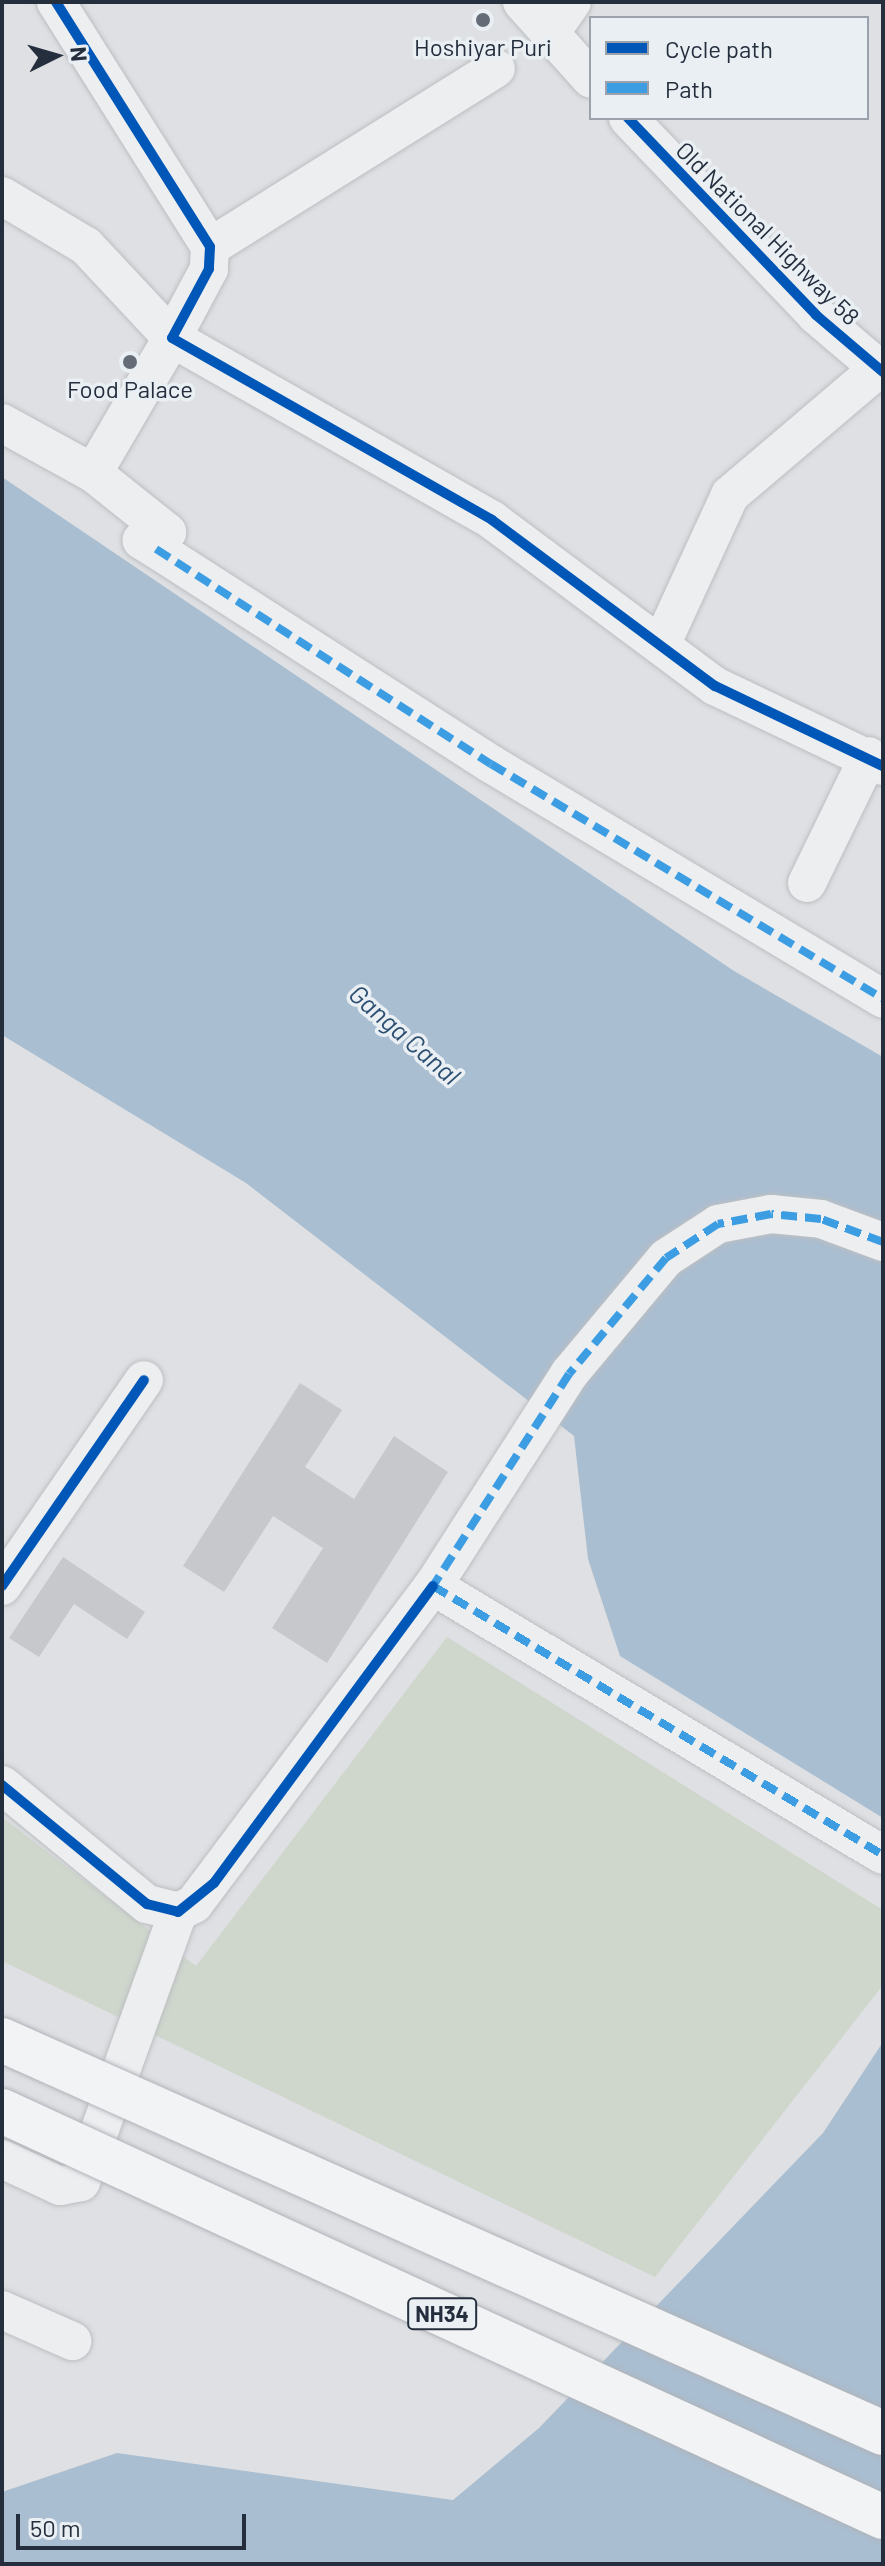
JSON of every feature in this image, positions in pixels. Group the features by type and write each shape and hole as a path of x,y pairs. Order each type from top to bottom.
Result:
{"highway":[{"path":"2,2040 883,2433"},
{"name":"NH34","path":"2,2111 883,2517"}],"street":[{"path":"56,2 210,247 209,269 93,473"},
{"path":"522,2 589,77"},
{"path":"549,35 572,2"},
{"path":"210,247 496,68"},
{"name":"Old National Highway 58","path":"630,120 816,315 881,371"},
{"path":"2,196 86,246 172,338 492,520 715,686 876,761 807,883"},
{"path":"661,645 730,495 881,371"},
{"path":"2,423 93,473 167,530 147,544 491,764 883,999"},
{"path":"2,2159 60,2186 81,2182 178,1912 214,1883 433,1586 615,1314 666,1258 718,1224 771,1214 809,1218 883,1242"},
{"path":"2,1586 144,1380"},
{"path":"433,1586 883,1855"},
{"path":"2,1785 147,1904 178,1912"},
{"path":"2,2310 72,2341"}],"shaded area":[{"path":"447,1637 883,1910 883,1985 655,2277 2,1961 2,1817 196,1966"}],"water":[{"name":"Ganga Canal","path":"2,477 734,971 883,1057 883,1818 620,1656 588,1559 574,1436 246,1183 2,1035"},
{"path":"883,2042 883,2564 2,2564 2,2492 117,2453 453,2500 539,2428 823,2133"}],"building":[{"path":"300,1383 342,1410 305,1467 354,1499 394,1436 448,1472 327,1663 272,1628 323,1548 273,1516 224,1592 183,1566"},
{"path":"63,1557 145,1612 127,1639 74,1604 39,1657 9,1638"}],"marked path":[{"path":"156,549 491,764 883,999"},
{"path":"883,1242 821,1219 771,1214 718,1224 666,1258 569,1374 433,1586 883,1855"}],"cycle path":[{"path":"56,2 210,247 209,269 172,338 492,520 715,686 883,766"},
{"path":"630,120 816,315 883,372"},
{"path":"2,1586 144,1380"},
{"path":"2,1785 147,1904 178,1912 214,1883 433,1586"}],"place":[{"name":"Hoshiyar Puri","path":"483,20"},
{"name":"Food Palace","path":"130,362"}]}
